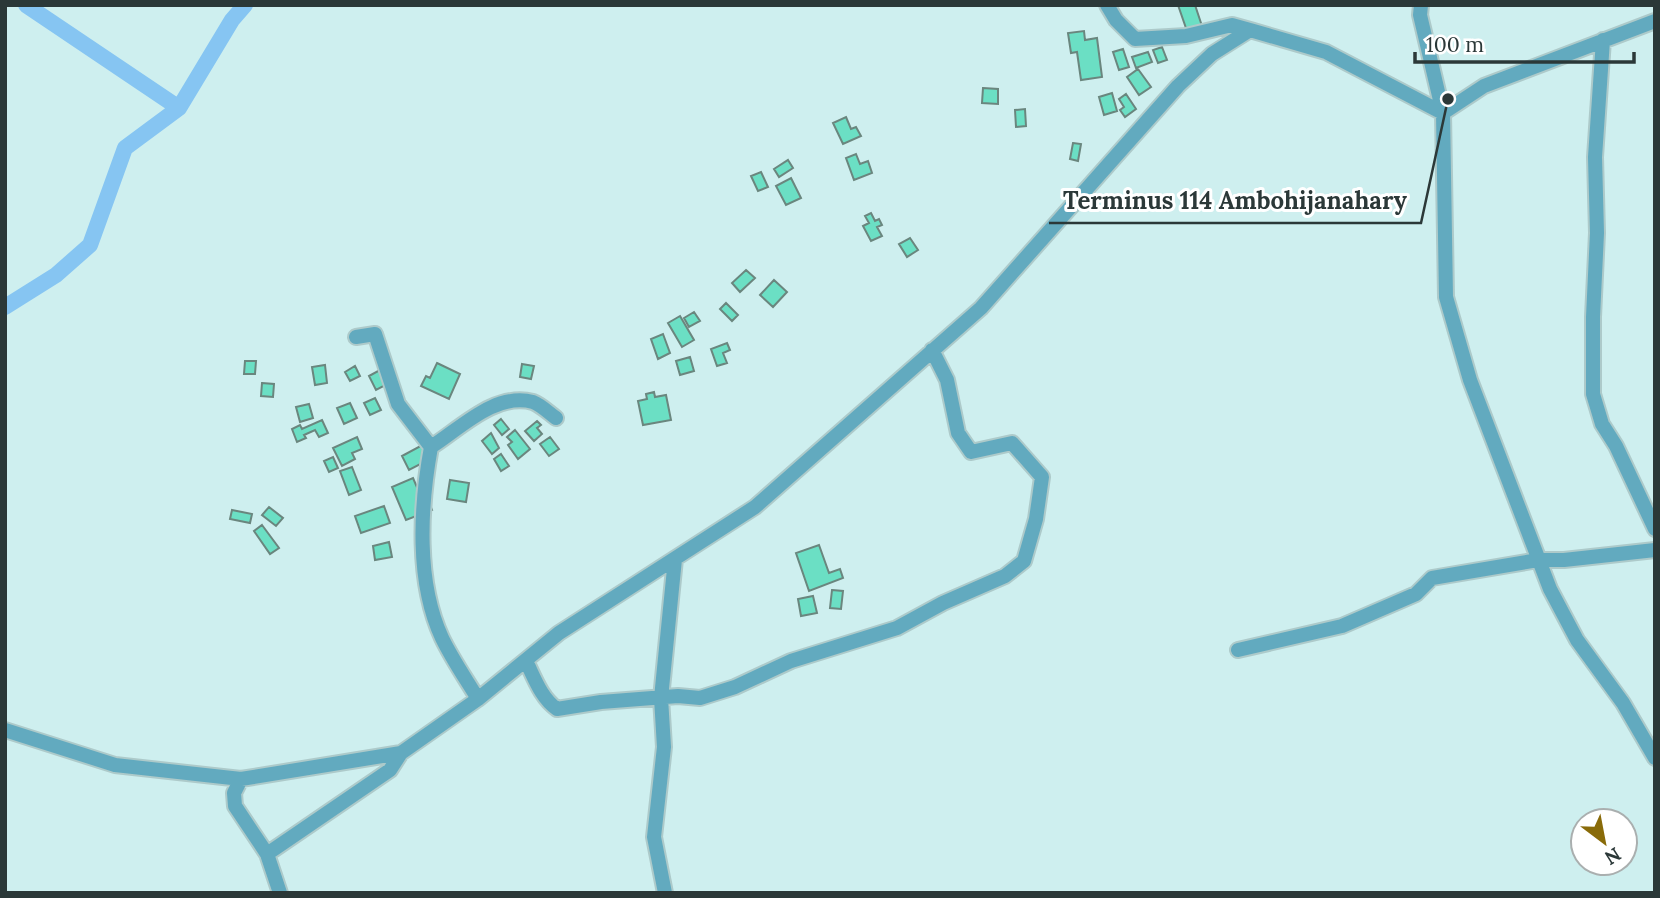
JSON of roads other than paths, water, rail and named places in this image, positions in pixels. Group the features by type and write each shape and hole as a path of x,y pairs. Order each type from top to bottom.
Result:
{"street":[{"path":"1107,5 1116,20 1135,39 1186,36 1231,25 1326,52 1443,113"},
{"path":"1421,5 1420,15 1443,113 1446,297 1469,380 1550,589 1577,640 1623,703 1655,758"},
{"path":"1443,113 1484,86 1655,21"},
{"path":"267,854 390,770 401,753 478,699 559,634 755,507 981,308 1178,86 1212,54 1250,30"},
{"path":"1603,40 1595,157 1597,233 1593,394 1602,425 1616,446 1655,529"},
{"path":"356,337 375,334 398,404 431,447"},
{"path":"526,660 543,695 557,709 601,702 678,696 700,698 735,687 791,661 897,628 943,603 1004,576 1024,561 1036,519 1042,477 1012,443 971,452 958,433 947,380 932,350"},
{"path":"478,699 442,637 426,584 424,483 431,447 471,419 504,401 534,402 556,418"},
{"path":"1238,650 1342,626 1416,594 1432,578 1538,560 1564,560 1655,550"},
{"path":"665,893 654,837 664,747 661,698 675,559"},
{"path":"5,730 115,765 241,779 401,753"},
{"path":"241,779 234,793 235,806 267,854 280,893"}],"waterway":[{"path":"26,5 179,108"},
{"path":"5,307 56,275 90,245 125,148 179,108 232,20 245,5"}],"place":[{"name":"Terminus 114 Ambohijanahary","path":"1448,99"}]}
